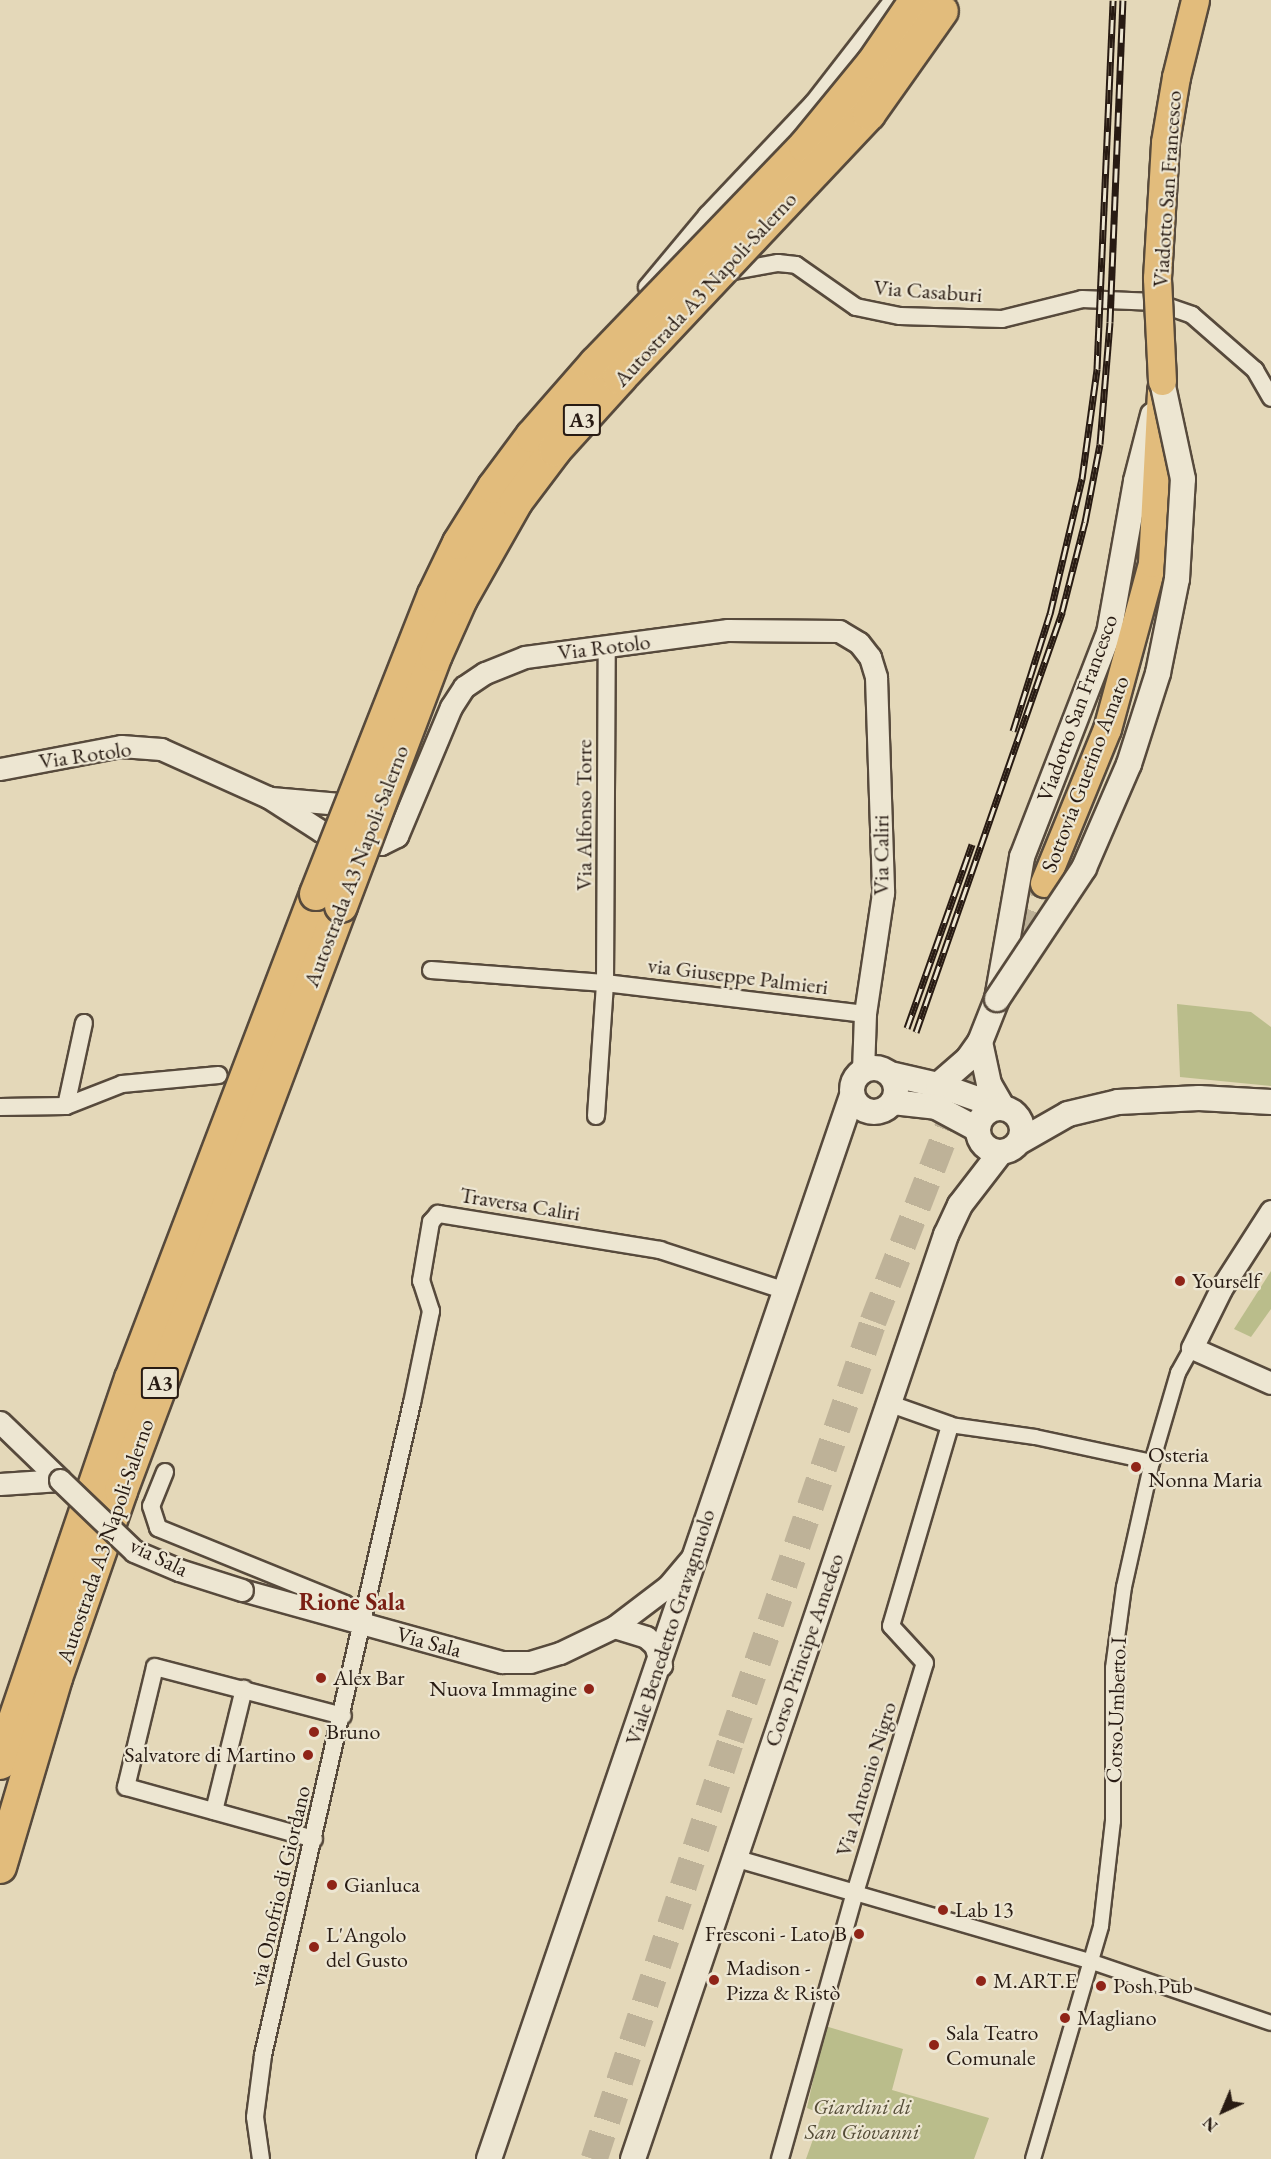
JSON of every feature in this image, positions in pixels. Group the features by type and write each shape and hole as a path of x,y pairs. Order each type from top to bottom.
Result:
{"highway":[{"name":"Autostrada A3 Napoli-Salerno","path":"0,1867 57,1678 121,1491 434,595 459,543 494,487 532,436 596,363 805,146 873,63 935,4"},
{"name":"Autostrada A3 Napoli-Salerno","path":"0,1763 130,1379 329,900"}],"main road":[{"name":"Viadotto San Francesco","path":"997,999 1084,868 1128,764 1158,673 1177,579 1183,479 1162,381 1157,278 1166,142 1176,77 1195,0"},
{"name":"Viadotto San Francesco","path":"938,1085 968,1059 980,1042 997,999 1022,857 1108,633 1136,481 1162,381"},
{"name":"Sottovia Guerino Amato","path":"1044,883 1107,729 1152,563 1162,381"},
{"path":"980,1042 989,1084 1022,1128 1009,1148 981,1143 977,1129 983,1115 1009,1111"},
{"path":"863,1071 877,1068 890,1074 896,1088 893,1102"},
{"name":"Via Caliri","path":"852,1096 853,1081 863,1071"},
{"name":"Corso Principe Amedeo","path":"890,1074 938,1085 1009,1111 1068,1114 1118,1102 1199,1098 1265,1104"},
{"path":"852,1096 860,1108 874,1113 893,1102 936,1107 977,1129"},
{"name":"Viale Benedetto Gravagnuolo","path":"489,2159 661,1665 692,1557 852,1096"},
{"name":"Corso Principe Amedeo","path":"633,2159 946,1235 960,1205 1009,1148 1068,1114"}],"street":[{"name":"Via Casaburi","path":"893,0 813,103 706,215 647,287 778,263 796,265 856,307 900,316 1002,319 1082,299 1155,302 1192,315 1255,370 1271,398"},
{"name":"Via Rotolo","path":"0,769 120,746 161,749 268,797 321,831 381,844 397,836 419,789 451,707 464,687 525,657 728,630 798,628 839,631 859,643"},
{"name":"Via Caliri","path":"859,643 870,657 876,677 883,893 865,1014 863,1071"},
{"name":"Via Alfonso Torre","path":"605,983 607,646"},
{"name":"Via Rotolo","path":"268,797 364,806 394,804 419,789"},
{"path":"431,970 605,983 596,1116"},
{"name":"via Giuseppe Palmieri","path":"605,983 865,1014"},
{"path":"66,1106 84,1023"},
{"path":"0,1107 66,1106 122,1084 219,1075"},
{"name":"Corso Umberto I","path":"1033,2159 1101,1926 1113,1821 1113,1668 1124,1587 1152,1462 1178,1372 1221,1289 1271,1211"},
{"name":"Traversa Caliri","path":"412,1403 431,1311 421,1281 431,1222 438,1214 660,1250 783,1290"},
{"path":"1192,1348 1271,1383"},
{"name":"via Onofrio di Giordano","path":"261,2159 255,2117 263,2055 343,1716 412,1403"},
{"path":"888,1403 950,1425 1035,1437 1152,1462"},
{"name":"via Sala","path":"0,1422 134,1551 179,1570 242,1590"},
{"name":"Via Antonio Nigro","path":"780,2159 855,1893 925,1663 891,1626 950,1425"},
{"path":"165,1472 151,1506 158,1528 345,1604 363,1625"},
{"path":"0,1484 60,1480"},
{"name":"Via Sala","path":"242,1590 502,1662 530,1662 560,1653 614,1627 668,1586 692,1557"},
{"path":"614,1627 646,1637 655,1645 661,1665"},
{"path":"314,1839 126,1787 155,1667 343,1716"},
{"path":"214,1811 244,1689"},
{"path":"734,1858 1089,1961 1271,2023"}],"green space":[{"path":"1177,1004 1251,1012 1271,1027 1271,1086 1180,1077"},
{"path":"1271,1271 1271,1309 1251,1337 1234,1329"},
{"name":"Giardini di San Giovanni","path":"825,2026 903,2049 892,2090 989,2118 974,2159 806,2159 822,2114 807,2108"}],"tunnel":[{"path":"1008,974 1044,883"},
{"path":"594,2159 731,1739 873,1321 981,1041"}],"railway":[{"path":"1013,731 1050,614 1082,479 1097,369 1113,0"},
{"path":"916,1032 1062,612 1085,522 1100,444 1110,322 1123,0"},
{"path":"907,1028 972,844"}],"place":[{"name":"Yourself","path":"1180,1281"},
{"name":"Osteria Nonna Maria","path":"1136,1467"},
{"name":"Alex Bar","path":"321,1678"},
{"name":"Nuova Immagine","path":"589,1689"},
{"name":"Bruno","path":"314,1732"},
{"name":"Salvatore di Martino","path":"308,1755"},
{"name":"Gianluca","path":"332,1885"},
{"name":"Lab 13","path":"943,1910"},
{"name":"Fresconi - Lato B","path":"859,1934"},
{"name":"L'Angolo del Gusto","path":"314,1947"},
{"name":"Madison - Pizza & Ristò","path":"714,1980"},
{"name":"M.ART.E","path":"981,1981"},
{"name":"Posh Pub","path":"1101,1986"},
{"name":"Magliano","path":"1065,2018"},
{"name":"Sala Teatro Comunale","path":"934,2045"}],"district":[{"name":"Rione Sala","path":"352,1602"}]}
